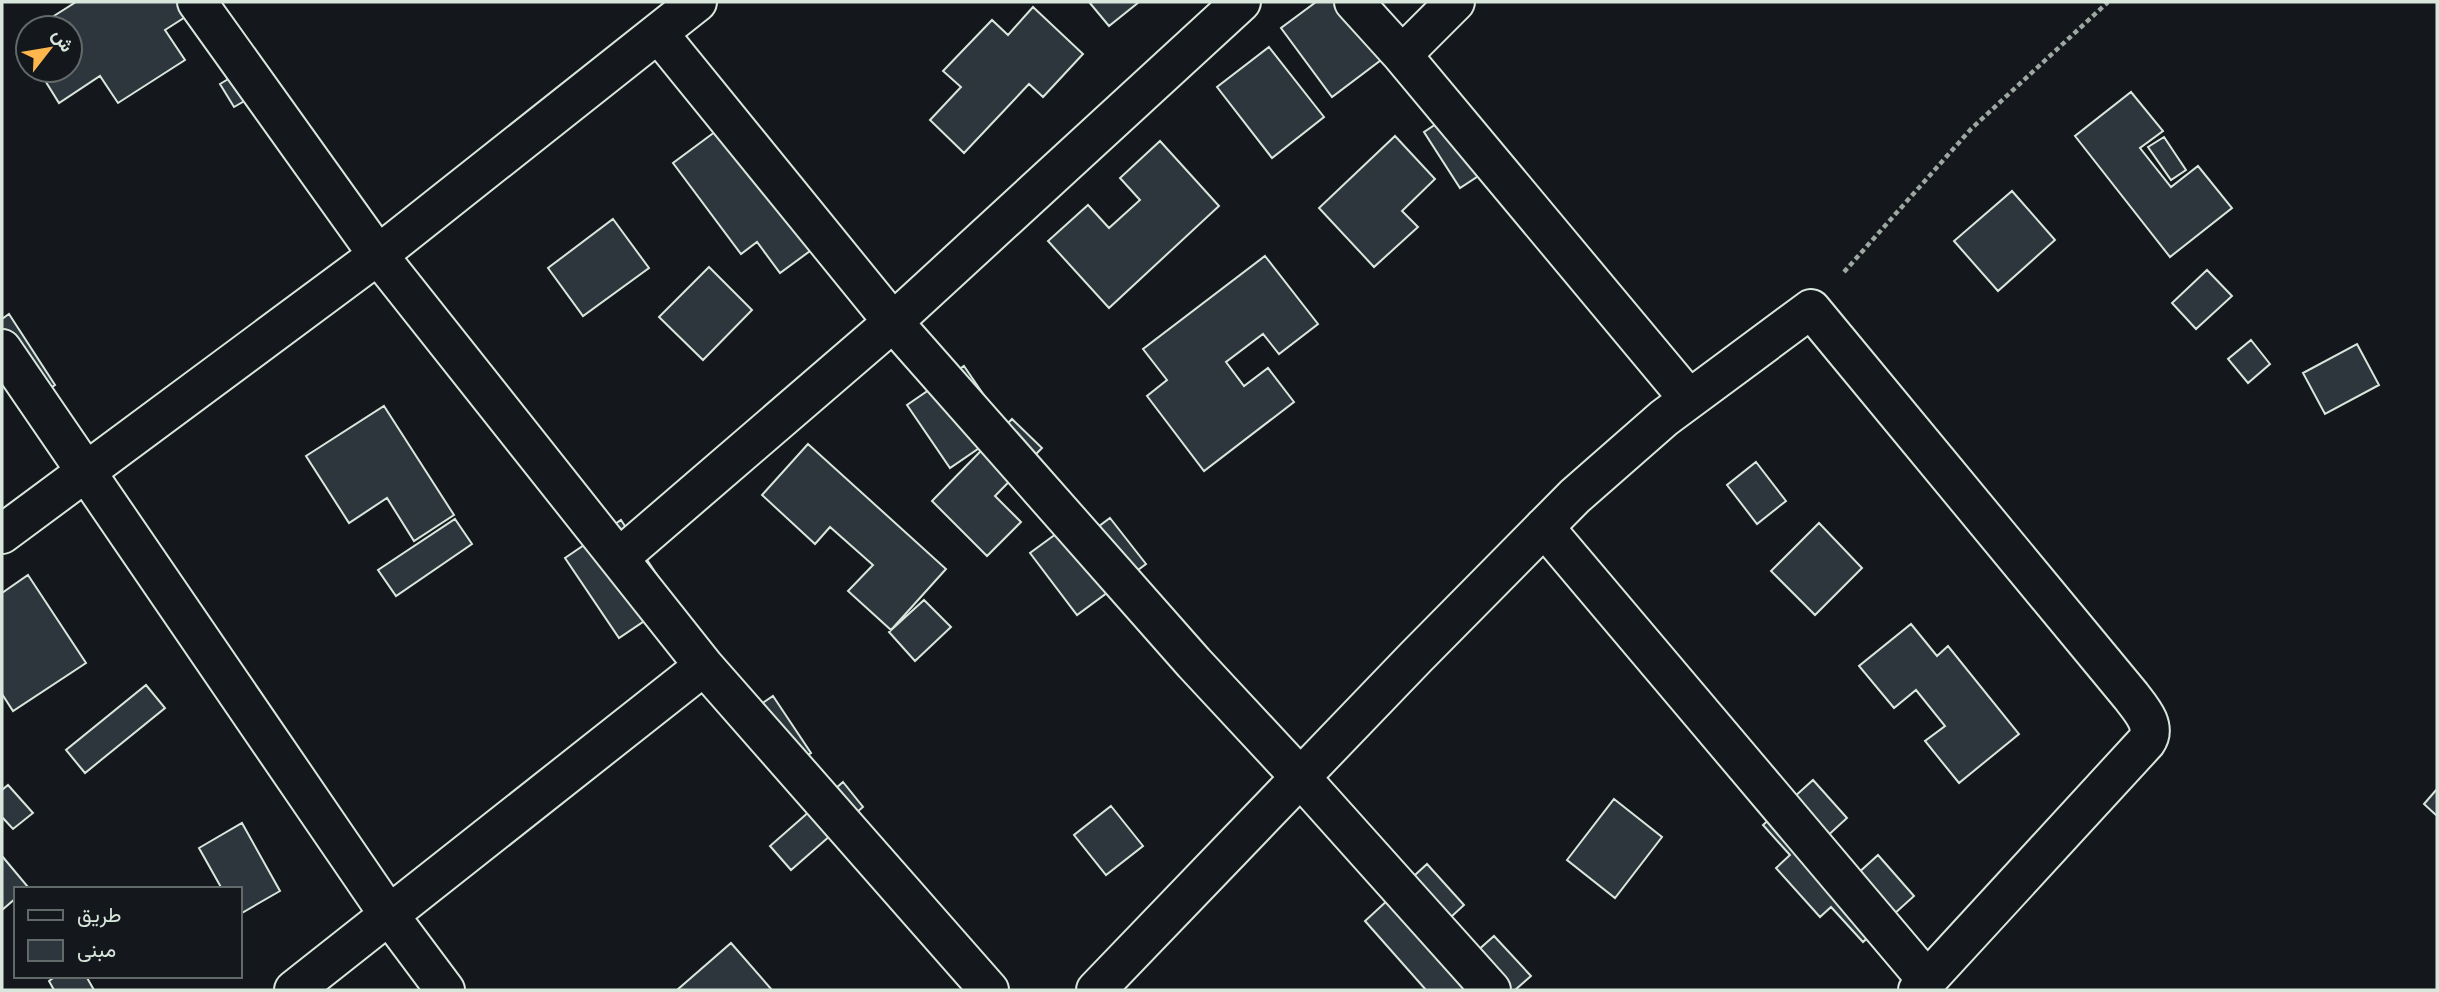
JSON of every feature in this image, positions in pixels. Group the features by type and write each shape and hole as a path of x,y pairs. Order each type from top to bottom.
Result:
{"street":[{"path":"197,2 378,255 704,666 989,990"},
{"path":"2,534 378,255 697,2"},
{"path":"619,558 892,322 1241,2"},
{"path":"1354,2 1402,55 1689,399"},
{"path":"1402,55 1455,2"},
{"path":"658,33 892,322 1194,663 1491,990"},
{"path":"1096,990 1544,527 1624,453 1689,399 1811,309 2131,696 2149,725 2150,737 1922,985 1544,527"},
{"path":"2,349 390,915 445,990"},
{"path":"294,990 704,666"}],"path":[{"path":"1811,309 1971,129 2108,2"}],"building":[{"path":"76,2 182,2 190,14 165,30 185,60 118,103 100,76 59,103 47,84 84,84 84,14 57,14"},
{"path":"1089,2 1139,2 1109,26"},
{"path":"1316,2 1350,2 1389,54 1332,97 1281,28"},
{"path":"1033,7 1083,54 1043,97 1029,84 964,153 930,120 961,87 943,71 992,20 1008,35"},
{"path":"1269,47 1324,117 1272,158 1217,87"},
{"path":"260,60 274,84 234,107 220,84"},
{"path":"2131,92 2163,131 2140,148 2171,187 2198,166 2232,208 2170,257 2075,136"},
{"path":"1456,111 1492,167 1460,188 1424,132"},
{"path":"735,117 836,232 780,273 757,242 741,254 673,163"},
{"path":"1395,136 1435,179 1402,211 1418,227 1374,267 1319,208"},
{"path":"2164,137 2186,170 2171,180 2148,147"},
{"path":"1160,141 1219,206 1109,308 1048,241 1088,205 1109,228 1140,200 1120,178"},
{"path":"2012,191 2055,240 1998,291 1954,241"},
{"path":"613,219 649,268 583,316 548,268"},
{"path":"1265,256 1318,324 1279,354 1263,334 1226,362 1244,386 1268,368 1294,402 1204,471 1147,396 1167,380 1143,349"},
{"path":"709,267 752,310 703,360 659,317"},
{"path":"2207,270 2232,296 2196,329 2172,303"},
{"path":"9,314 55,385 22,407 2,376 2,319"},
{"path":"2251,340 2270,364 2248,383 2228,359"},
{"path":"2357,344 2379,385 2325,414 2303,373"},
{"path":"964,366 1007,429 950,468 907,405"},
{"path":"384,406 454,515 414,541 387,498 349,523 306,456"},
{"path":"1012,419 1042,448 995,496 1021,522 987,556 932,501"},
{"path":"808,444 946,569 891,630 848,591 873,565 830,527 815,544 762,495"},
{"path":"1756,462 1786,501 1757,524 1727,485"},
{"path":"1110,518 1146,564 1077,615 1030,553 1075,520 1087,535"},
{"path":"455,519 472,544 396,596 378,570"},
{"path":"621,520 674,601 619,638 565,558"},
{"path":"1819,523 1862,568 1815,615 1771,571"},
{"path":"28,575 86,663 13,711 2,694 2,593"},
{"path":"924,600 951,627 915,661 889,632"},
{"path":"1911,624 1937,656 1948,646 2019,734 1959,783 1925,741 1945,726 1916,690 1894,708 1859,666"},
{"path":"146,685 165,708 85,773 66,750"},
{"path":"773,696 811,753 778,775 740,718"},
{"path":"1813,780 1847,818 1824,839 1856,875 1878,855 1914,896 1863,942 1831,907 1820,917 1776,868 1790,855 1763,825"},
{"path":"843,782 863,807 791,870 770,846"},
{"path":"8,785 33,813 13,829 2,817 2,790"},
{"path":"2437,789 2437,816 2424,804"},
{"path":"1614,799 1662,837 1615,898 1567,860"},
{"path":"1111,806 1143,846 1106,875 1074,835"},
{"path":"242,823 280,891 242,913 242,887 221,887 199,848"},
{"path":"2,856 28,887 14,887 14,900 2,910"},
{"path":"1427,864 1464,905 1439,928 1467,960 1494,936 1531,976 1515,990 1426,990 1365,921"},
{"path":"731,943 772,990 677,990"},
{"path":"53,978 87,978 94,990 54,990 49,981"}]}
